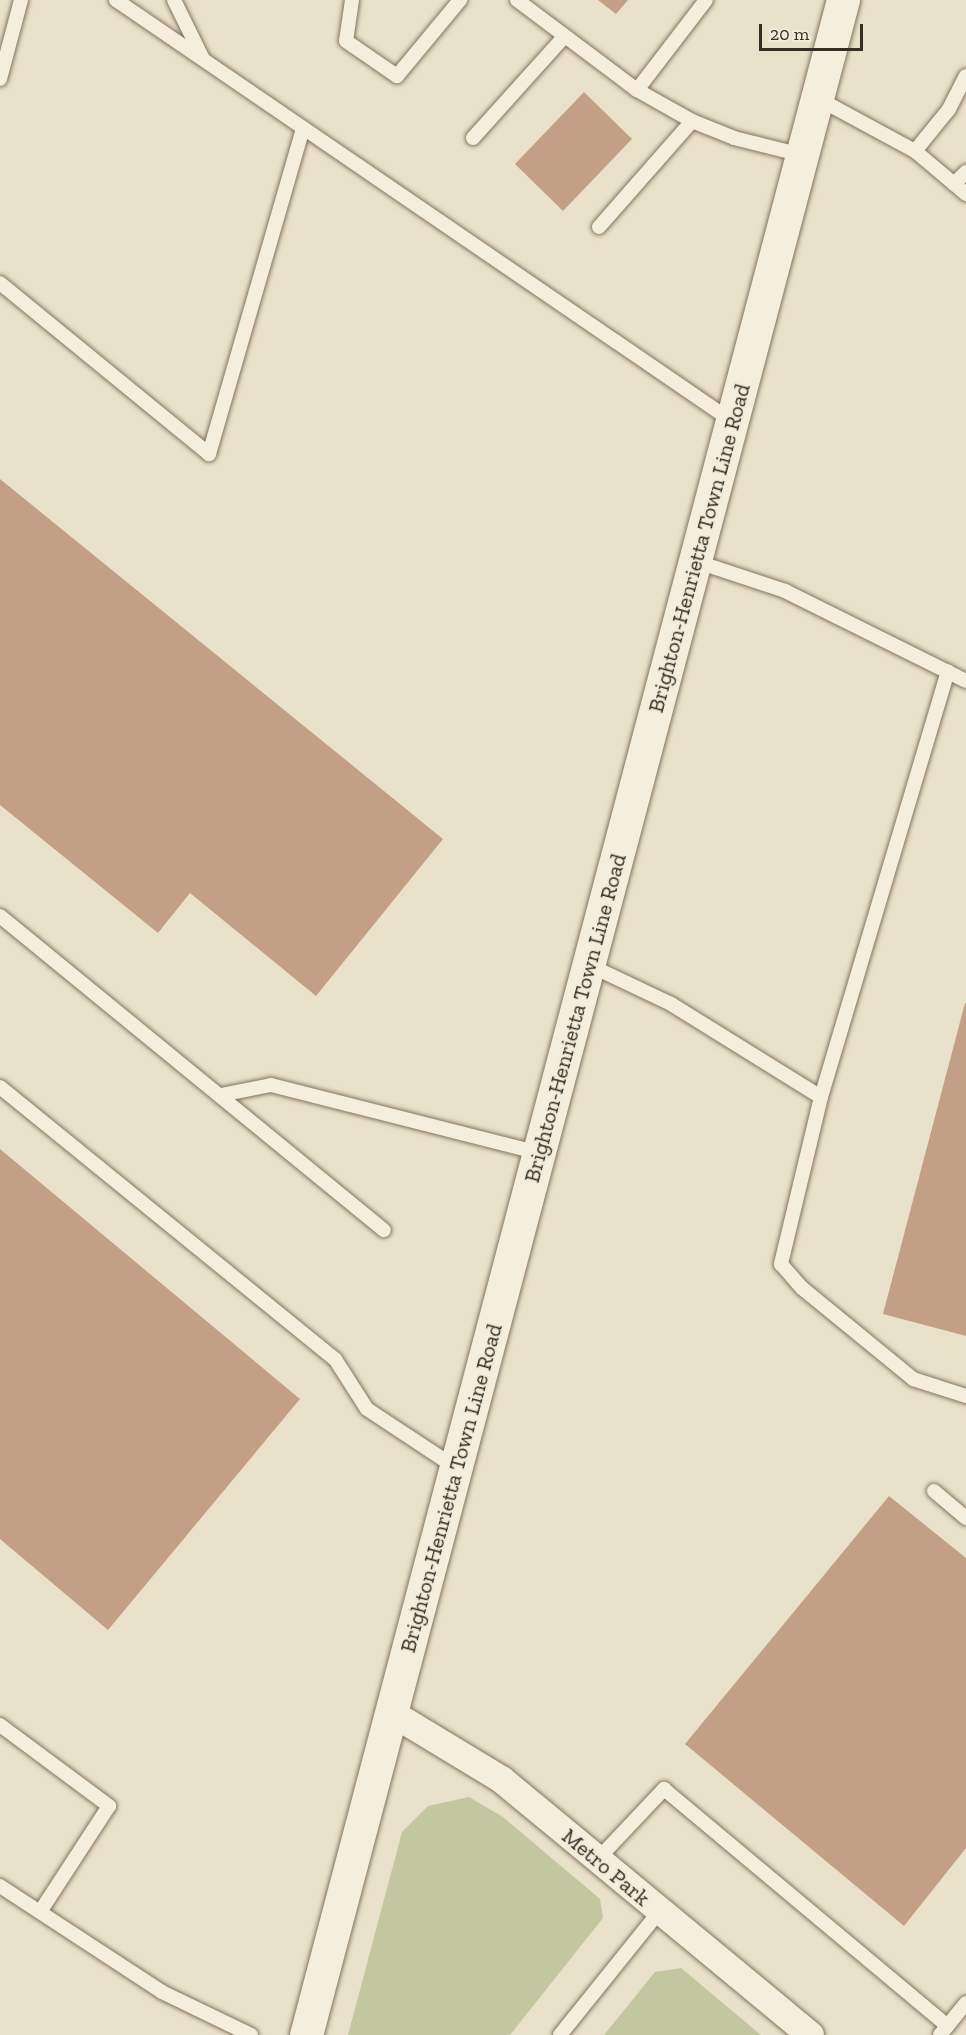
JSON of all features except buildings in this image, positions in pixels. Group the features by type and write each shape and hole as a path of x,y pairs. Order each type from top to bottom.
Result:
{"street":[{"name":"Brighton-Henrietta Town Line Road","path":"306,2035 843,0"},
{"name":"Metro Park","path":"392,1713 501,1779 810,2035"}],"lane":[{"path":"0,79 21,0"},
{"path":"116,0 732,421"},
{"path":"174,0 204,61"},
{"path":"352,0 346,41 397,76 460,0"},
{"path":"517,0 637,90 692,121 734,138 802,155"},
{"path":"637,90 706,0"},
{"path":"473,138 565,36"},
{"path":"915,151 949,109 966,76"},
{"path":"817,98 915,151 966,194"},
{"path":"599,227 692,121"},
{"path":"0,283 209,454 303,128"},
{"path":"954,184 966,172"},
{"path":"695,561 785,591 966,681"},
{"path":"948,672 821,1097 780,1264 802,1288 913,1379 966,1396"},
{"path":"0,916 384,1230"},
{"path":"589,965 671,1004 821,1097"},
{"path":"221,1095 271,1085 539,1153"},
{"path":"0,1087 335,1359 367,1408 457,1468"},
{"path":"934,1491 966,1518"},
{"path":"0,1725 109,1806 40,1912"},
{"path":"597,1860 664,1789 943,2031 966,2003"},
{"path":"0,1886 162,1992 251,2035"},
{"path":"560,2035 659,1912"}],"green space":[{"path":"469,1797 503,1817 600,1899 603,1918 510,2035 348,2035 402,1832 428,1806"},
{"path":"681,1968 761,2035 604,2035 655,1972"}]}
